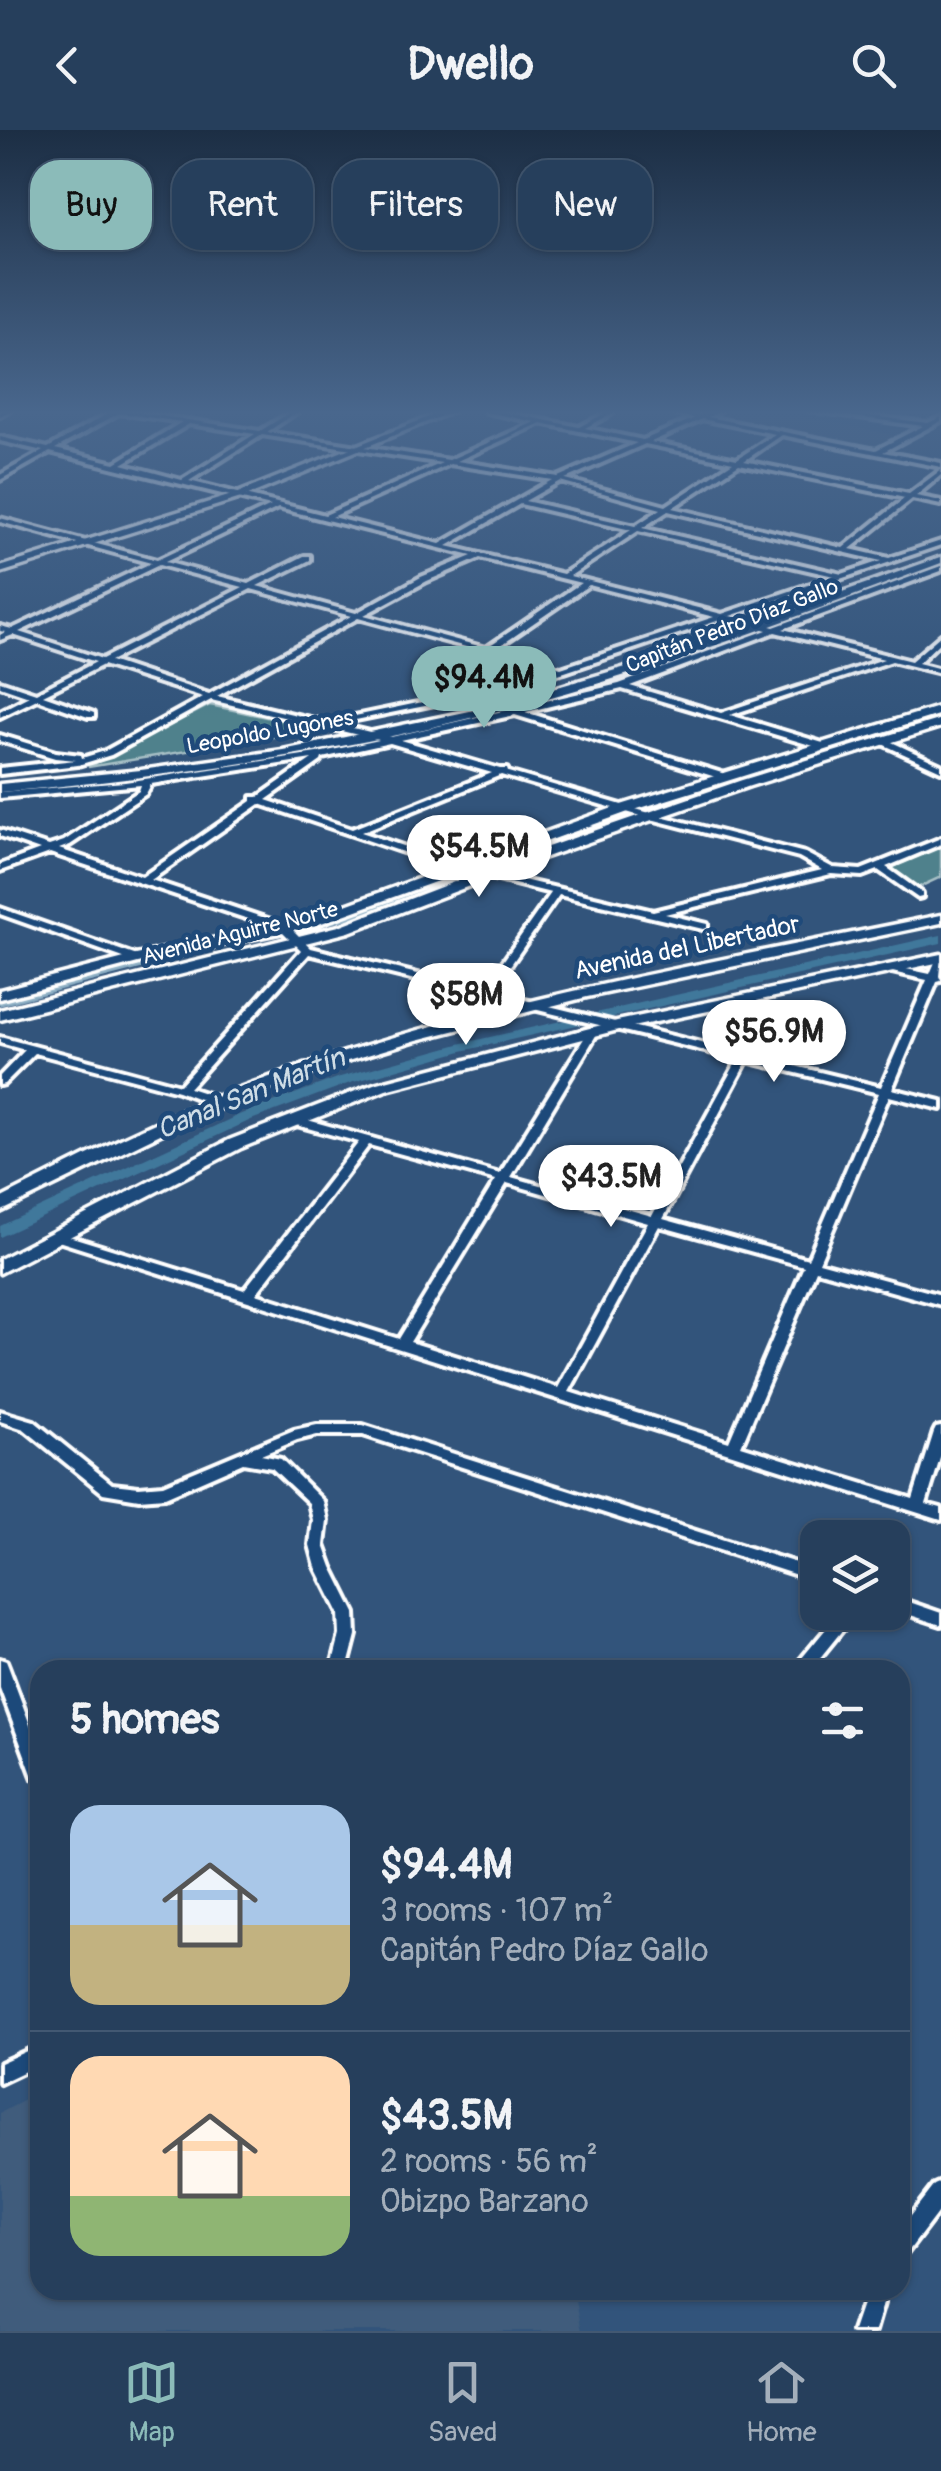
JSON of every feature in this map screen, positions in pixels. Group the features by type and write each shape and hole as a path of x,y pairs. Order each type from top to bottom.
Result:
{"main road":[{"path":"0,561 157,513"},
{"path":"0,570 184,513"},
{"name":"Leopoldo Lugones","path":"0,788 350,730 543,687 747,622 941,552"},
{"name":"Leopoldo Lugones","path":"0,788 225,762 557,692 768,627 940,567"},
{"name":"Avenida Aguirre Norte","path":"0,1015 302,946 722,776 941,710"},
{"name":"Avenida Aguirre Norte","path":"0,994 136,959 285,928 637,812 941,723"},
{"name":"Avenida del Libertador","path":"0,1206 148,1132 318,1066 535,1006 941,919"},
{"path":"0,1266 162,1179 293,1120 380,1087 617,1026 941,959"}],"street":[{"path":"0,638 262,513"},
{"path":"307,513 941,672"},
{"path":"326,517 335,513"},
{"path":"441,546 500,513"},
{"path":"566,513 845,577"},
{"path":"564,577 661,513"},
{"path":"683,513 892,560"},
{"path":"846,549 891,513"},
{"path":"0,520 562,670"},
{"name":"Capitán Pedro Díaz Gallo","path":"324,724 496,689 562,670 941,544"},
{"path":"0,771 96,757 213,698 424,580 479,556"},
{"path":"0,714 307,558"},
{"path":"488,650 587,582"},
{"name":"Capitán Pedro Díaz Gallo","path":"0,788 147,782 323,755 622,686 756,640 768,627"},
{"path":"0,628 213,698 369,734 637,812 802,854 831,871"},
{"path":"912,664 941,637"},
{"path":"721,716 891,659"},
{"path":"0,683 91,715"},
{"path":"622,686 820,746"},
{"path":"516,712 722,776"},
{"path":"0,738 55,755 96,757"},
{"path":"881,740 941,768"},
{"path":"144,880 323,755"},
{"path":"352,832 504,771"},
{"path":"0,868 53,850 143,792 147,782"},
{"path":"256,799 460,868"},
{"path":"0,832 285,928 302,946 941,1105"},
{"path":"653,914 831,871 862,873 941,841"},
{"path":"881,868 918,895"},
{"path":"485,874 703,926"},
{"path":"485,994 556,891"},
{"path":"0,911 136,959"},
{"path":"182,1088 302,946"},
{"path":"734,1449 937,979 941,959"},
{"path":"892,969 937,979"},
{"path":"402,1345 594,1032"},
{"path":"0,1040 182,1088 219,1102"},
{"path":"0,1082 33,1049"},
{"path":"562,1395 744,1057"},
{"path":"293,1120 941,1300"},
{"path":"247,1296 366,1140"},
{"path":"58,1237 941,1514"},
{"path":"0,1416 30,1424 108,1489 165,1491 294,1435 317,1430 364,1430 800,1570"},
{"path":"918,1506 941,1432"},
{"path":"243,1457 276,1463 316,1501 320,1520 317,1545 324,1568 348,1612 348,1635 342,1660"},
{"path":"910,1608 941,1619"},
{"path":"809,1660 834,1630"},
{"path":"0,1666 30,1747"},
{"path":"0,2073 30,2059"},
{"path":"910,2233 941,2192"},
{"path":"864,2331 874,2300"}],"shaded area":[{"path":"30,2097 30,2300 576,2300 582,2331 0,2331 0,2113"}],"green space":[{"path":"210,705 322,729 88,767"},
{"path":"941,846 941,877 915,889 888,869"}],"waterway":[{"path":"356,915 653,807 941,716"},
{"path":"304,929 363,912"},
{"path":"245,940 284,933"},
{"name":"Canal San Martín","path":"0,1232 246,1117 345,1080 459,1048 941,939"},
{"path":"0,1003 234,942"}]}
